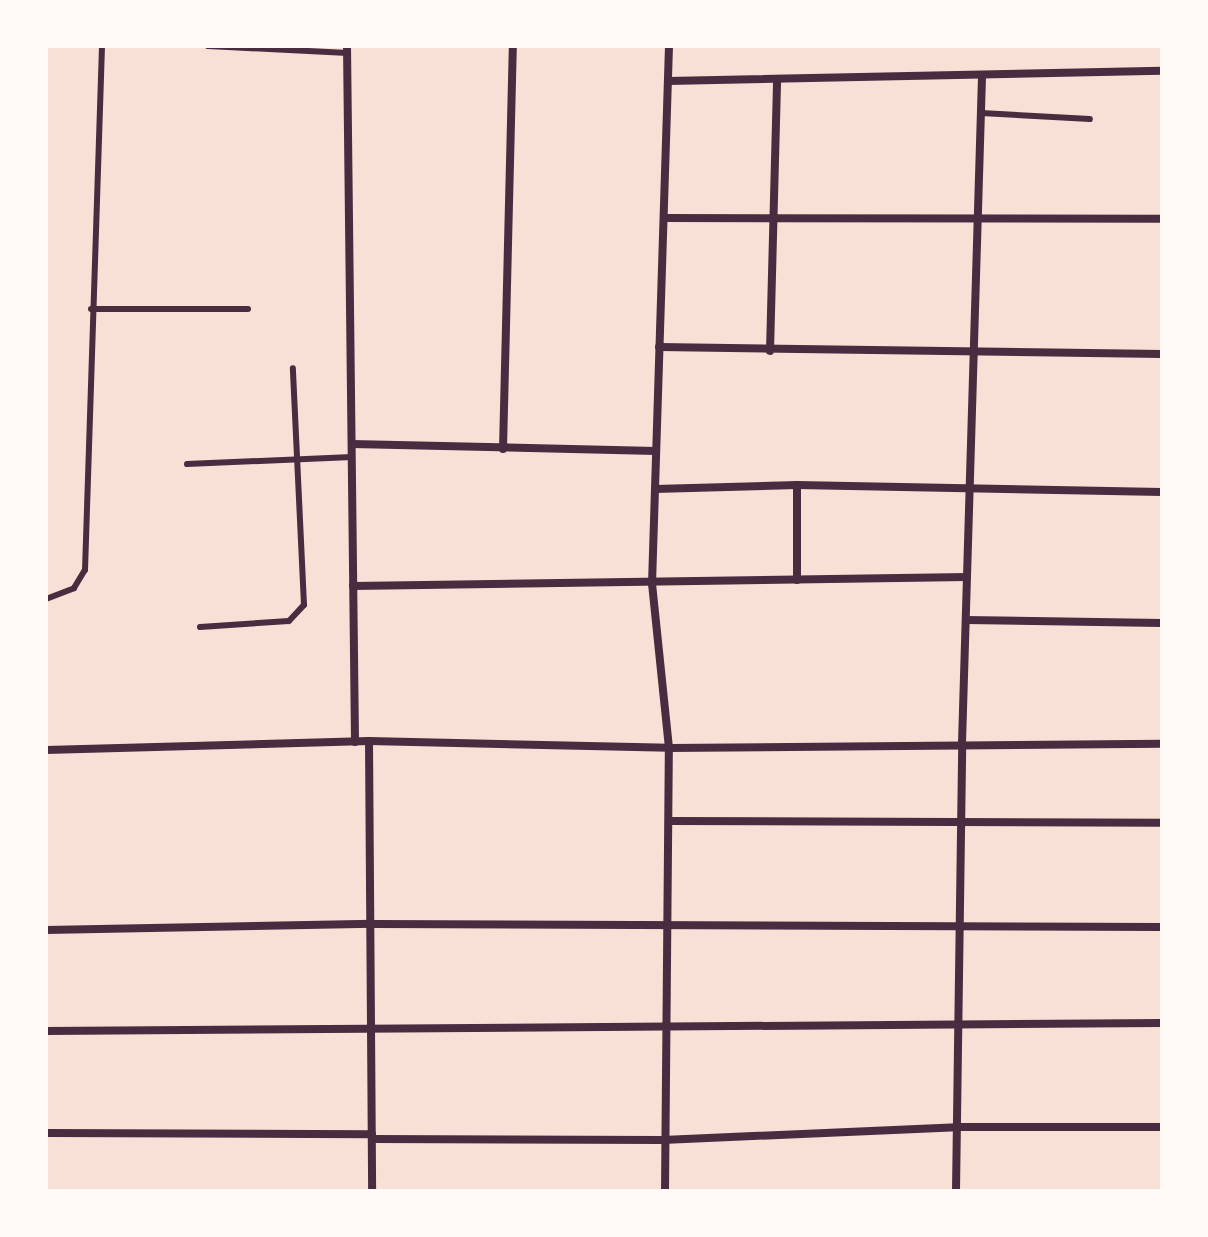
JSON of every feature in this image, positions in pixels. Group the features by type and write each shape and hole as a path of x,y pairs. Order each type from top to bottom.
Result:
{"street":[{"path":"503,449 513,46"},
{"path":"665,1191 664,1026 669,748 652,584 669,46"},
{"path":"348,49 355,742"},
{"path":"668,81 1162,71"},
{"path":"956,1191 962,743 982,76"},
{"path":"770,351 777,79"},
{"path":"664,218 1162,219"},
{"path":"659,347 770,351 1162,354"},
{"path":"352,444 656,451"},
{"path":"655,489 797,485 1162,492"},
{"path":"797,485 797,580"},
{"path":"353,586 967,577"},
{"path":"966,620 1162,623"},
{"path":"369,741 373,924 372,1191"},
{"path":"46,750 369,741 669,748 962,743 1162,744"},
{"path":"669,821 1162,823"},
{"path":"46,930 373,924 666,929 1162,927"},
{"path":"46,1031 1162,1023"},
{"path":"46,1133 663,1140 957,1127 1162,1127"}],"lane":[{"path":"46,599 66,594 85,570 91,309 102,46"},
{"path":"208,46 348,49"},
{"path":"981,113 1090,119"},
{"path":"91,309 248,309"},
{"path":"200,627 282,623 301,612 293,368"},
{"path":"187,464 352,457"}]}
